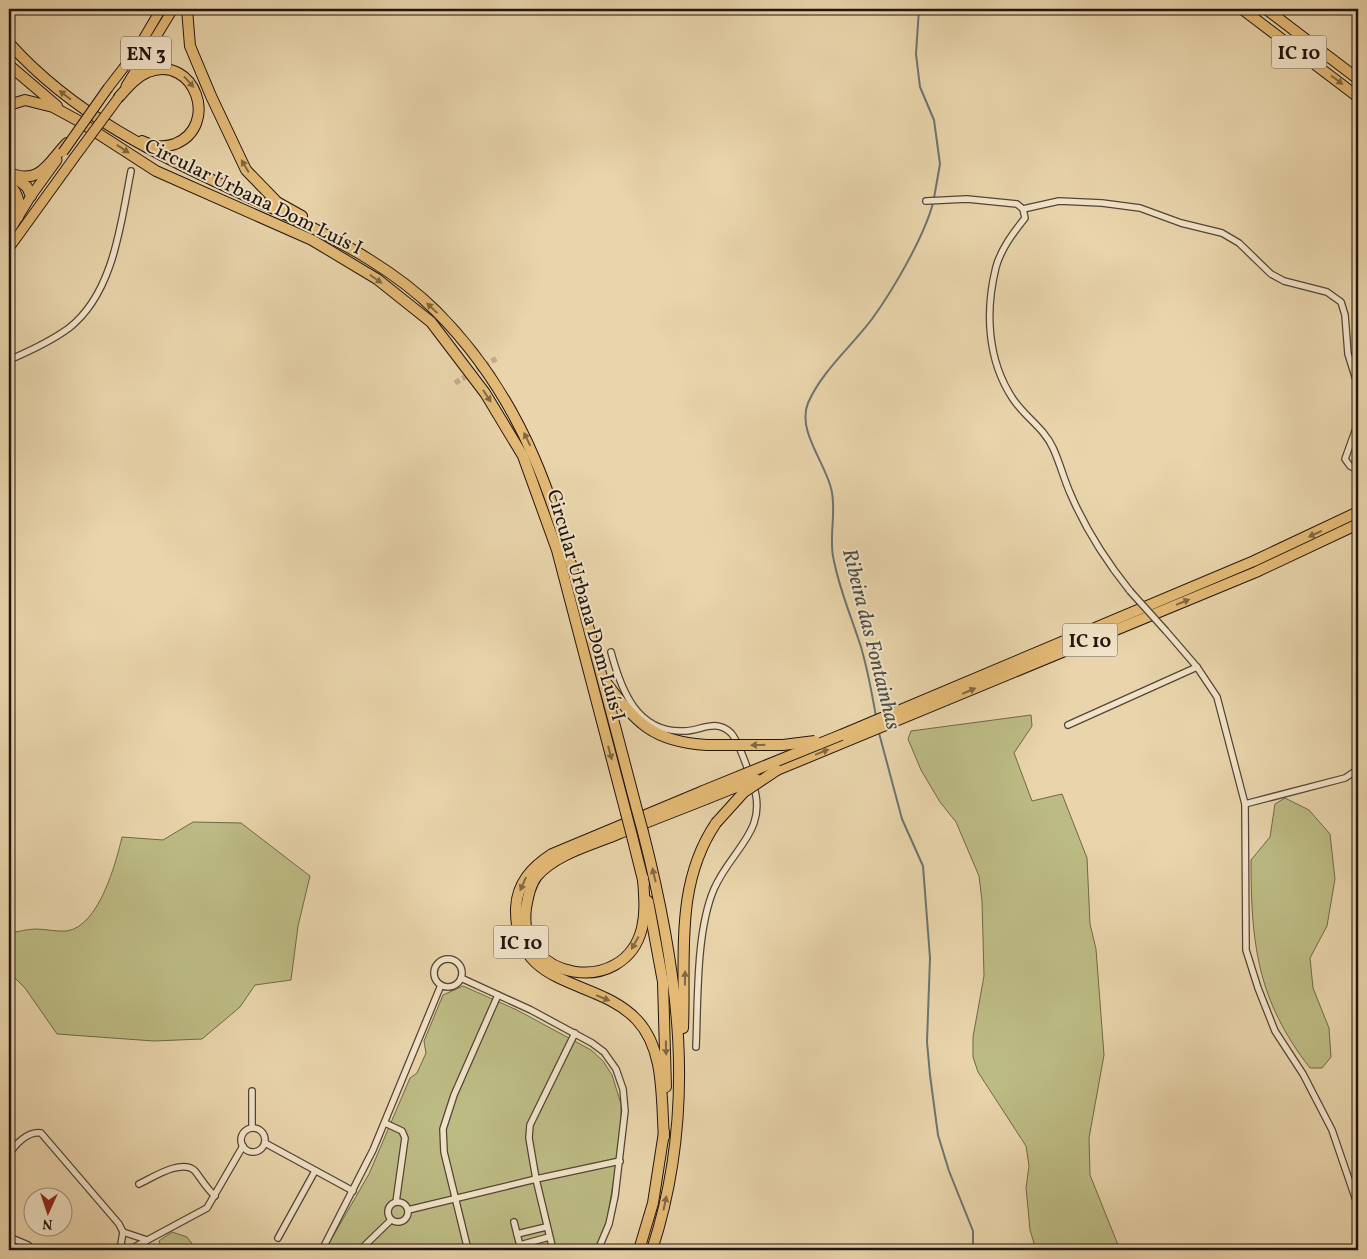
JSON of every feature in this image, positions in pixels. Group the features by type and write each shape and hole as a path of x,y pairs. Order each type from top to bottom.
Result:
{"highway":[{"path":"187,9 190,46 210,96 246,170 276,202 314,222 380,266"},
{"name":"IC 10","path":"1242,9 1357,95"},
{"name":"IC 10","path":"1266,9 1358,79"},
{"path":"9,43 44,78 105,122 145,143 162,146 182,141 189,136 199,116 200,108 196,92 188,80 175,72 160,70 147,72 132,83 119,97"},
{"path":"9,65 67,114"},
{"path":"9,106 25,100 34,101 67,114"},
{"name":"Circular Urbana Dom Luís I","path":"67,114 156,171 312,240 377,278 432,322 485,393 523,456 557,550 643,878 657,945 665,1007 666,1077 664,1136 653,1202 639,1250"},
{"name":"Circular Urbana Dom Luís I","path":"105,122 152,152 296,220 380,266 436,311 469,348 504,396 522,429 551,497 643,832 669,950 681,1079 674,1154 665,1204 652,1250"},
{"path":"11,181 41,172 77,133"},
{"path":"11,181 31,196"},
{"path":"11,181 26,187 31,196"},
{"path":"11,181 20,211 18,218"},
{"name":"IC 10","path":"643,878 642,929 632,949 618,963 595,972 568,971 551,965 535,948 527,932 525,915 528,894 537,876 555,862 578,850 946,689 1254,561 1358,512"},
{"name":"IC 10","path":"664,1136 658,1059 638,1021 620,1005 549,974 532,960 522,945 516,923 516,902 523,880 536,865 552,854 704,795 777,770 924,710 1256,572 1358,524"},
{"name":"IC 10","path":"602,678 627,711 644,727 672,740 707,745 788,744 840,735"},
{"name":"IC 10","path":"681,1079 688,889 701,849 716,823 744,792 777,770"}],"main road":[{"name":"EN 3","path":"9,232 31,196 108,88 136,53 161,9"},
{"name":"EN 3","path":"9,247 119,97 173,9"},
{"path":"9,247 12,238 31,208 31,196 48,192"}],"street":[{"path":"9,360 39,348 71,326 95,298 115,254 131,170"},
{"path":"926,201 967,199 1017,204 1024,209 1025,218 1009,237 996,267 990,305 990,340 998,371 1014,400 1041,428 1052,447 1070,494 1089,532 1130,591 1197,667 1217,697 1245,804 1246,950 1275,1031 1303,1074 1332,1130 1358,1206"},
{"path":"1024,209 1041,203 1059,201 1102,203 1140,208 1182,223 1222,233 1239,243 1270,274 1284,281 1327,292 1341,302 1345,315 1348,354 1358,386"},
{"path":"1358,423 1345,459 1350,466 1358,470"},
{"path":"611,652 617,675 628,701 644,720 664,730 685,731 718,725 732,734 746,763 758,800 757,818 743,843 729,860 714,890 706,920 699,968 696,1047"},
{"path":"1068,725 1197,667"},
{"path":"1245,804 1346,778 1354,772"},
{"path":"443,960 456,961 462,970 461,978 455,985 448,987 441,985 435,980 435,966 443,960"},
{"path":"461,978 575,1033 604,1052 619,1076 625,1105 620,1161 611,1214 598,1250"},
{"path":"322,1250 354,1191 385,1123 441,985"},
{"path":"468,1250 444,1152 443,1129 458,1086 498,995"},
{"path":"553,1250 536,1179 529,1138 530,1125 575,1033"},
{"path":"252,1091 252,1128"},
{"path":"385,1123 402,1131 405,1138 396,1202 388,1209 391,1220"},
{"path":"252,1128 263,1132 265,1143"},
{"path":"129,1250 205,1209 216,1196 243,1146 242,1135 252,1128"},
{"path":"9,1155 21,1140 34,1133 41,1133 119,1224 123,1232 120,1250"},
{"path":"265,1143 354,1191"},
{"path":"243,1146 249,1152 257,1152 265,1143"},
{"path":"408,1210 620,1161"},
{"path":"139,1184 175,1168 187,1167 193,1169 216,1196"},
{"path":"278,1238 316,1171"},
{"path":"391,1220 396,1222 405,1219 408,1210 404,1203 396,1202"},
{"path":"360,1250 391,1220"},
{"path":"514,1222 521,1248 549,1237"},
{"path":"517,1234 546,1227"},
{"path":"123,1232 147,1240"},
{"path":"9,1237 28,1245"}],"shaded area":[{"path":"1031,715 1032,726 1014,753 1032,801 1062,794 1087,858 1090,924 1096,949 1104,1055 1089,1138 1090,1175 1120,1250 1036,1250 1030,1230 1026,1188 1029,1166 1026,1146 978,1072 973,1057 973,1037 984,976 982,901 979,876 956,822 940,802 921,770 908,739 911,731"},
{"path":"1285,798 1309,810 1330,834 1335,879 1327,926 1310,958 1313,988 1329,1028 1331,1057 1322,1068 1310,1068 1292,1043 1278,1018 1268,994 1256,944 1251,890 1251,860 1270,837 1275,804"},
{"path":"193,822 241,823 310,876 298,926 291,980 255,985 240,1007 202,1039 154,1041 57,1034 25,988 9,972 9,933 29,929 67,931 78,927 97,906 104,892 122,837 163,840"},
{"path":"463,986 517,1010 591,1050 603,1061 612,1075 621,1104 621,1135 607,1220 595,1250 325,1250 369,1174 410,1078 417,1073 426,1053 424,1041 443,995"},
{"path":"172,1232 187,1237 193,1245 188,1250 162,1250 159,1241"}],"waterway":[{"name":"Ribeira das Fontainhas","path":"919,9 916,54 920,87 934,120 940,164 934,198"},
{"name":"Ribeira das Fontainhas","path":"876,716 864,657 835,567 832,548 833,496 828,478 809,435 806,413 808,403 821,380 872,319 889,293 923,231 933,203"},
{"name":"Ribeira das Fontainhas","path":"879,733 902,819 923,866 930,958 927,1042 930,1075 938,1135 949,1171 973,1231 973,1250"}],"tunnel":[{"path":"455,383 499,357"}]}
